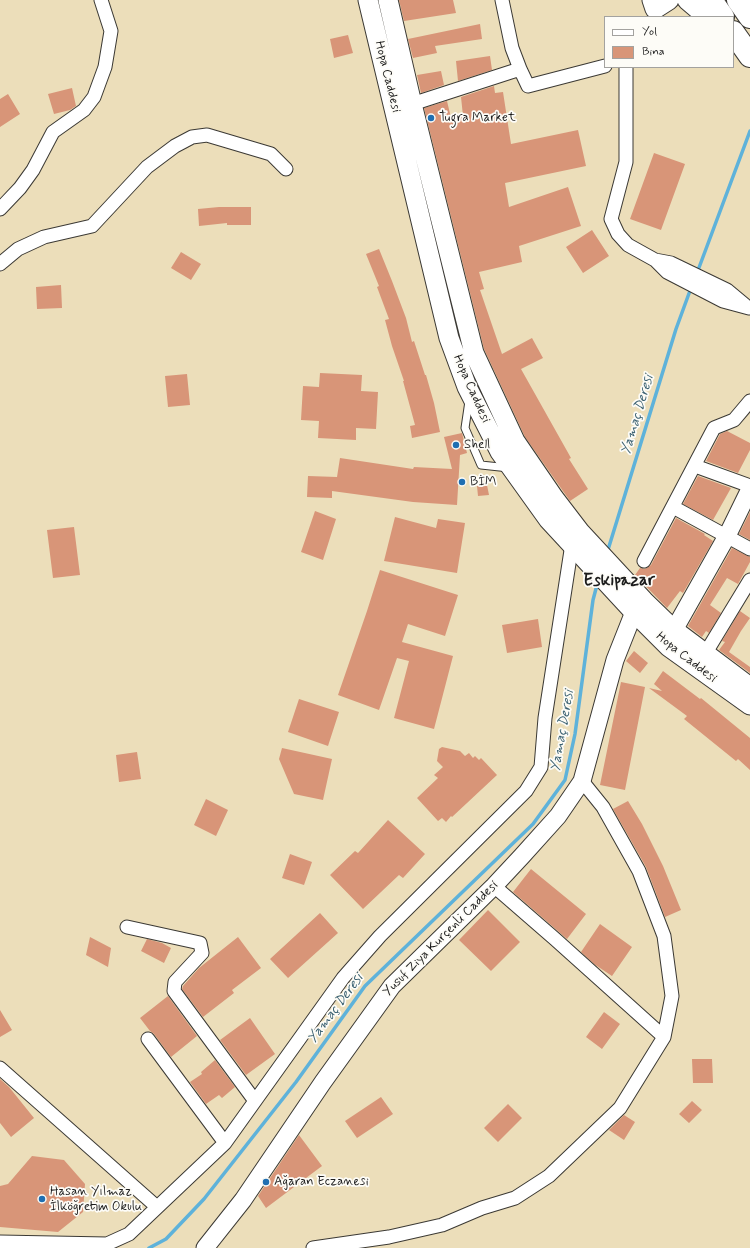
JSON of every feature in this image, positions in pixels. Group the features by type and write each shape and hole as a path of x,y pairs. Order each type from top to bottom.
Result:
{"highway":[{"path":"711,0 722,16"},
{"path":"738,0 750,17"},
{"path":"734,34 743,48"}],"main road":[{"name":"Hopa Caddesi","path":"368,0 449,338 470,393 500,452 548,520 576,538"},
{"name":"Hopa Caddesi","path":"388,0 412,104 474,353 515,441 554,498 576,538 639,606 669,647 750,705"},
{"path":"687,0 706,16"},
{"name":"Hopa Caddesi","path":"639,606 674,630 750,687"}],"street":[{"path":"0,209 20,188 34,170 53,132 84,110 94,97 105,67 111,31 101,0"},
{"path":"502,0 512,48 528,86 604,66"},
{"path":"626,68 626,162 611,219 618,234 628,245 749,309"},
{"path":"412,104 520,69"},
{"path":"0,264 18,249 44,237 92,226 147,167 175,146 192,137 207,135 271,154 286,169"},
{"path":"644,561 714,428 734,420 750,401"},
{"path":"674,630 727,536 750,487 694,466"},
{"path":"673,507 750,549"},
{"path":"0,1242 107,1244 129,1234 225,1143 343,978 380,936 526,791 541,767 546,718 576,538"},
{"path":"705,654 750,580"},
{"name":"Yusuf Ziya Kurçenli Caddesi","path":"208,1247 243,1200 323,1082 392,986 494,886 558,816 582,781 615,660 639,606"},
{"path":"312,1248 389,1237 442,1225 482,1208 515,1198 549,1176 620,1108 664,1037 672,996 664,936 639,871 603,807 582,781"},
{"path":"494,886 664,1037"},
{"path":"127,927 200,943 202,953 175,982 174,990 255,1101"},
{"path":"148,1039 225,1143"},
{"path":"0,1068 157,1207"}],"building":[{"path":"399,0 453,0 456,13 404,21"},
{"path":"480,24 482,39 435,46 437,53 413,58 408,39"},
{"path":"348,35 353,53 334,58 330,39"},
{"path":"490,56 492,70 458,81 456,61"},
{"path":"441,71 444,85 421,93 417,75"},
{"path":"494,86 495,93 503,92 511,144 578,130 586,166 505,183 509,207 568,187 581,226 519,246 522,262 479,272 484,289 480,290 502,354 532,338 543,358 521,369 571,458 569,459 588,489 570,501 525,437 484,349 424,108 447,101 451,118 463,116 461,97"},
{"path":"72,88 76,106 70,110 54,114 48,94"},
{"path":"8,94 20,114 0,127 0,99"},
{"path":"654,153 685,164 661,230 630,219"},
{"path":"219,207 251,207 251,225 227,225 227,223 199,226 198,209"},
{"path":"592,230 609,256 583,273 566,247"},
{"path":"379,249 406,318 412,342 414,341 426,375 440,432 412,438 410,426 415,425 404,381 385,320 389,319 377,287 379,286 366,254"},
{"path":"181,252 201,264 191,280 171,268"},
{"path":"61,285 62,308 37,309 36,287"},
{"path":"320,373 362,375 361,391 378,392 376,429 356,428 356,440 318,438 319,421 301,420 303,386 319,387"},
{"path":"187,374 190,405 168,407 165,376"},
{"path":"727,431 750,443 750,450 738,473 706,461 720,434"},
{"path":"462,433 467,453 460,455 457,505 413,502 332,491 332,498 307,497 308,476 337,477 340,458 413,469 414,467 452,469 444,437"},
{"path":"698,476 731,488 713,520 683,504"},
{"path":"487,485 489,495 478,496 477,486"},
{"path":"315,511 336,519 323,560 301,552"},
{"path":"750,512 750,540 739,534"},
{"path":"395,517 436,528 438,519 465,523 457,573 384,561"},
{"path":"676,518 705,534 704,535 713,541 683,593 680,591 667,608 635,575 640,568 645,569 651,565"},
{"path":"74,527 80,575 53,578 47,530"},
{"path":"732,548 750,557 750,562 738,584 727,578 710,605 721,613 709,633 706,631 702,637 688,626"},
{"path":"380,570 458,595 445,636 408,624 402,642 453,656 434,729 394,718 409,661 397,658 379,710 338,695"},
{"path":"740,611 750,618 729,652 750,667 750,673 719,650 725,642 722,641"},
{"path":"538,619 542,647 507,653 502,625"},
{"path":"634,651 648,663 640,673 626,661"},
{"path":"663,671 700,699 701,698 750,738 750,770 738,759 736,761 684,719 687,716 649,688 662,691 654,684"},
{"path":"621,682 645,687 625,790 600,785"},
{"path":"299,699 339,712 328,746 288,732"},
{"path":"442,747 460,751 465,756 469,753 473,758 475,756 479,760 481,758 497,775 446,822 442,818 438,821 417,798 438,778 434,775 443,767 437,761 439,749"},
{"path":"282,748 332,759 323,800 294,794 279,759"},
{"path":"137,752 141,779 119,782 116,755"},
{"path":"206,799 228,810 216,836 194,825"},
{"path":"628,801 642,824 663,866 681,910 665,917 646,867 613,809"},
{"path":"388,820 425,854 403,878 399,875 363,909 330,875 355,851 358,853"},
{"path":"290,854 312,862 304,885 282,878"},
{"path":"531,869 586,914 567,939 513,892"},
{"path":"488,910 520,942 491,971 459,940"},
{"path":"320,913 338,933 288,978 270,959"},
{"path":"600,924 632,947 612,976 594,964 581,952"},
{"path":"90,937 111,948 108,967 86,955"},
{"path":"238,937 261,968 232,990 234,993 203,1017 182,989 183,986 199,968"},
{"path":"147,939 162,943 171,948 164,963 141,951"},
{"path":"168,996 197,1036 171,1057 140,1018"},
{"path":"0,1010 12,1030 0,1037"},
{"path":"604,1012 620,1024 602,1049 586,1037"},
{"path":"250,1018 275,1054 246,1075 220,1040"},
{"path":"692,1059 712,1059 713,1083 693,1083"},
{"path":"215,1060 235,1087 222,1098 219,1095 206,1104 190,1082 202,1074 201,1072"},
{"path":"0,1079 9,1087 34,1118 11,1137 0,1123"},
{"path":"381,1097 393,1114 357,1138 345,1121"},
{"path":"692,1101 702,1110 689,1123 679,1114"},
{"path":"508,1104 522,1118 498,1142 484,1128"},
{"path":"624,1115 635,1122 624,1140 609,1130"},
{"path":"299,1135 322,1166 266,1208 258,1196"},
{"name":"Hasan Yılmaz İlköğretim Okulu","path":"32,1156 64,1160 85,1184 83,1212 58,1232 0,1227 0,1186 8,1184"}],"waterway":[{"name":"Yamaç Deresi","path":"697,273 750,131"},
{"name":"Yamaç Deresi","path":"607,553 676,329 691,288"},
{"name":"Yamaç Deresi","path":"149,1248 166,1239 204,1199 296,1082 365,986 533,824 565,780 575,734 593,600 598,581"}],"place":[{"name":"Tugra Market","path":"431,118"},
{"name":"Shell","path":"456,445"},
{"name":"BİM","path":"462,482"},
{"name":"Ağaran Eczanesi","path":"266,1182"},
{"name":"Hasan Yılmaz İlköğretim Okulu","path":"42,1199"}],"district":[{"name":"Eskipazar","path":"619,581"}]}
